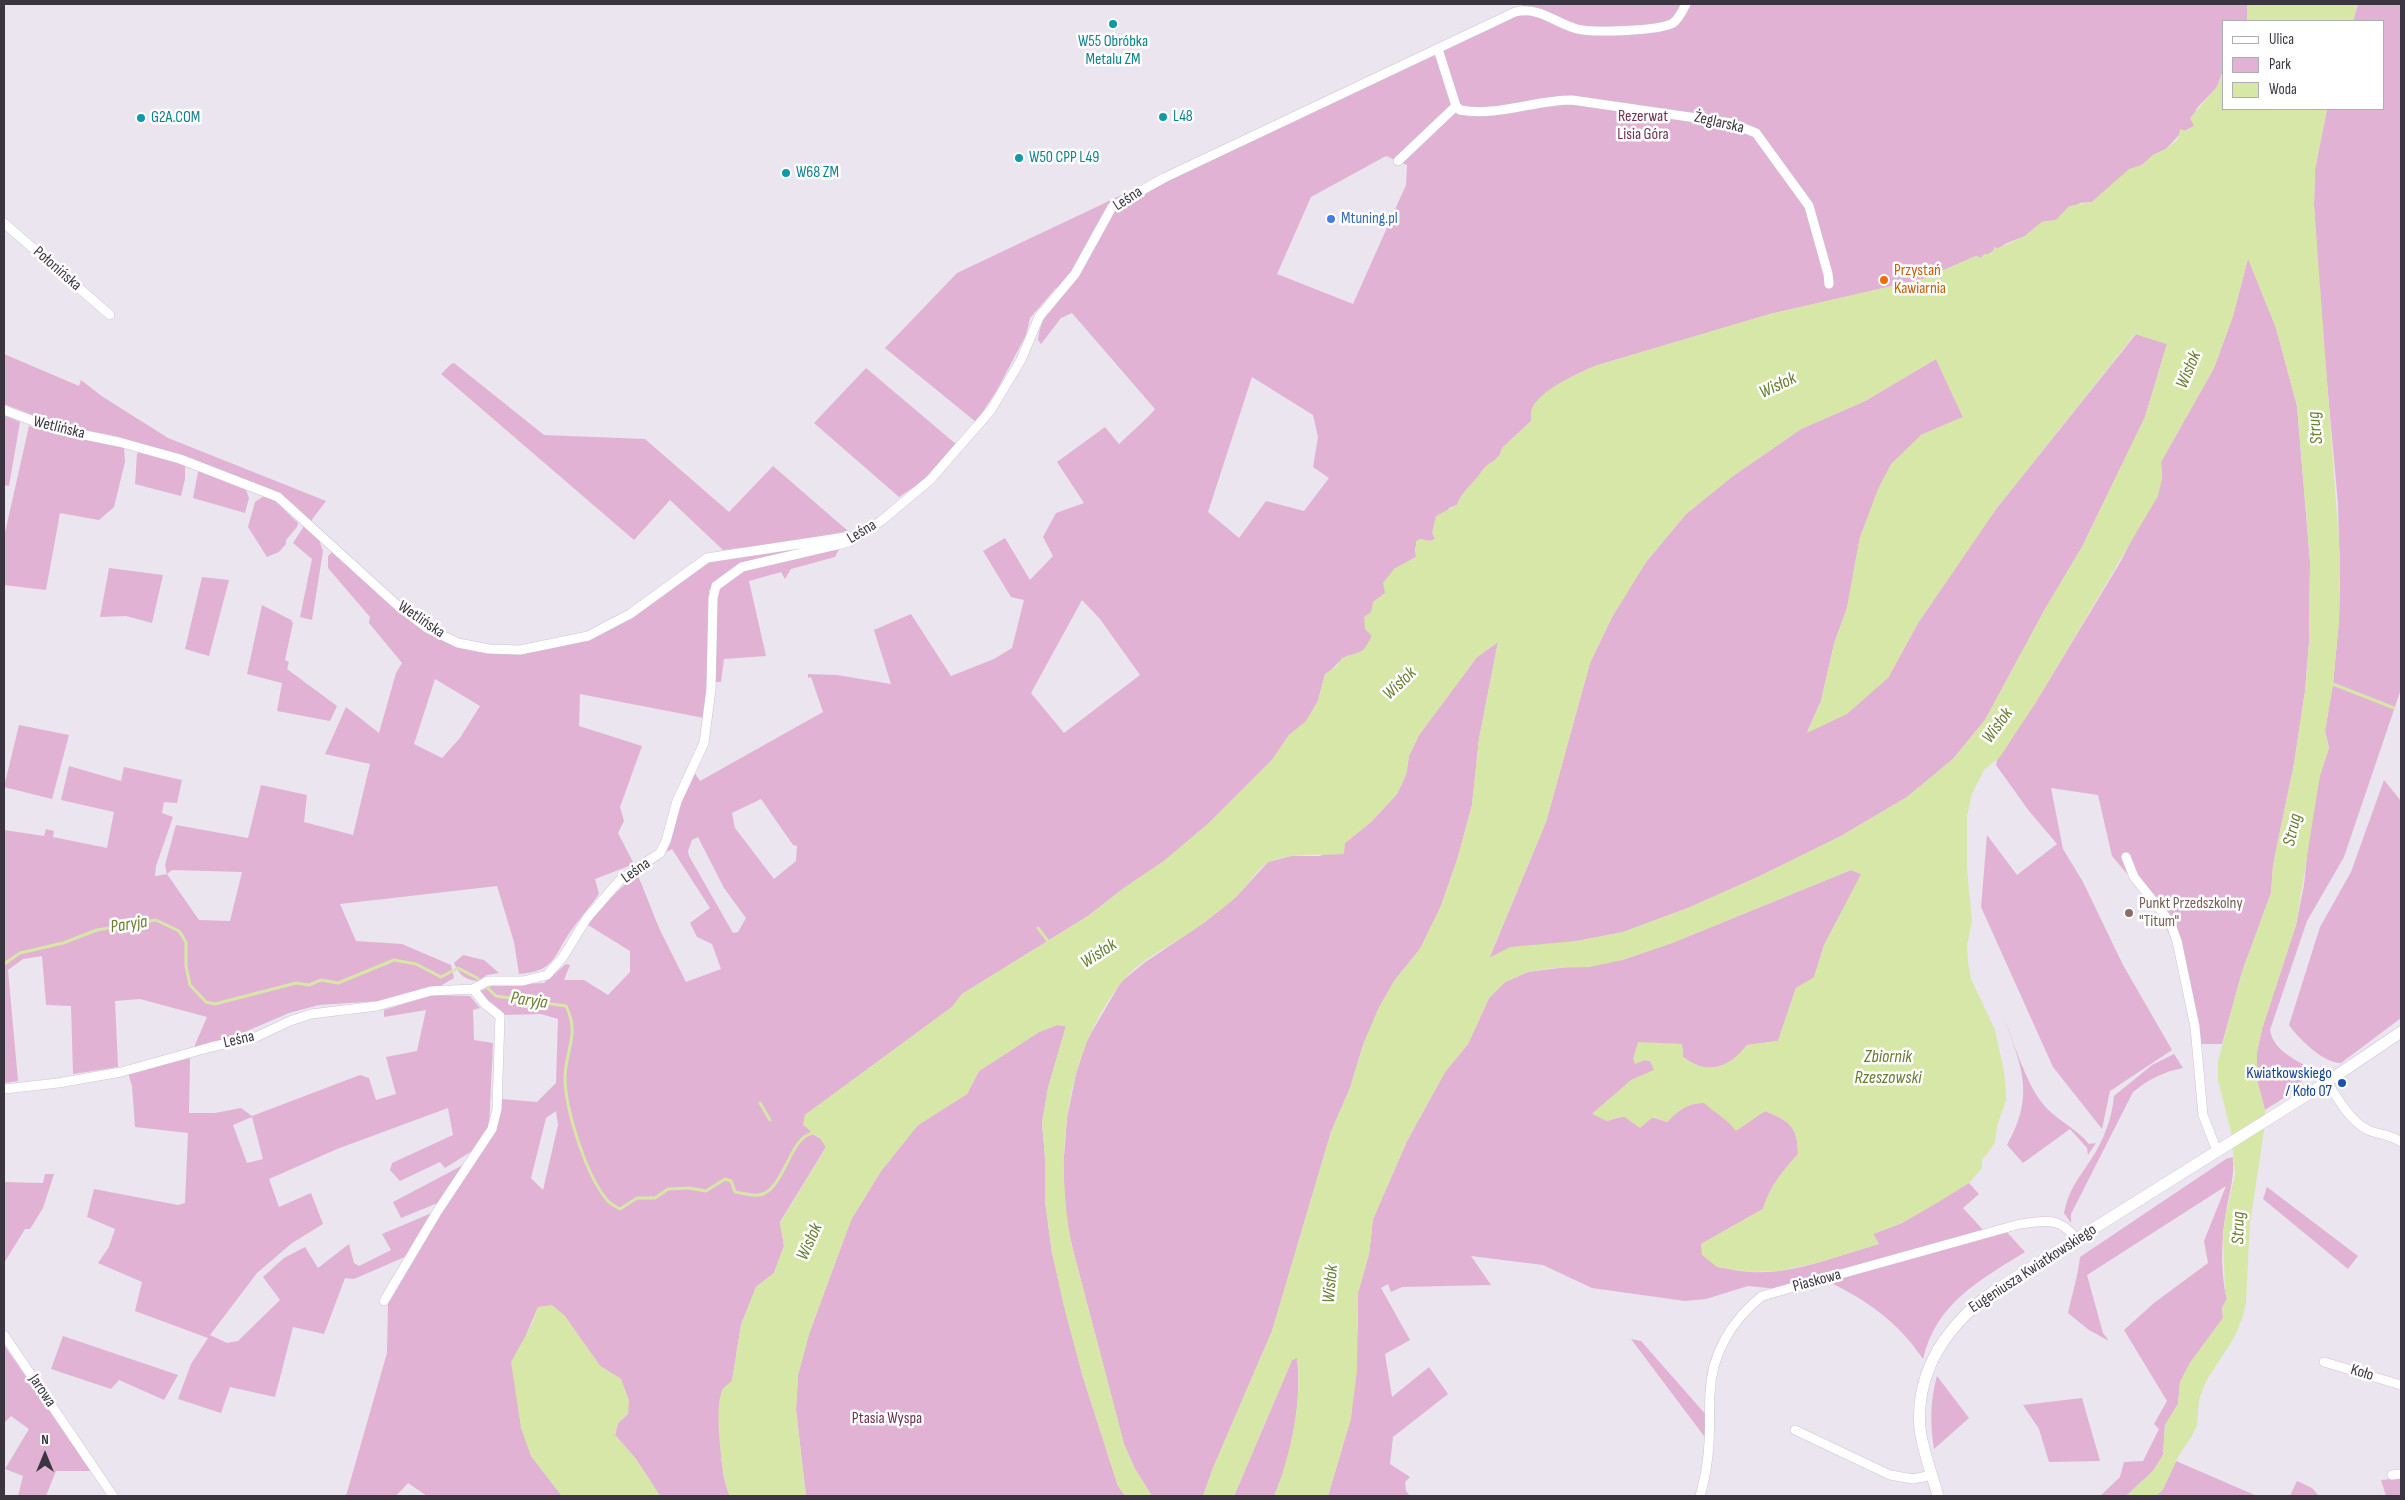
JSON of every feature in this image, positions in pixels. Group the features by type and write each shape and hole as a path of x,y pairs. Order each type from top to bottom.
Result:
{"street":[{"path":"1398,161 1456,106 1438,49 1523,10 1540,12 1570,26 1587,31 1628,30 1664,27 1675,22 1686,4"},
{"name":"Leśna","path":"4,1089 58,1083 121,1072 211,1046 256,1037 290,1020 311,1014 377,1006 431,991 475,988 488,982 524,980 547,975 563,958 587,918 620,880 660,853 666,841 677,801 704,743 712,689 713,598 716,586 742,567 849,542 864,533 930,480 991,410 1021,360 1039,317 1075,274 1112,207 1164,178 1438,49"},
{"name":"Żeglarska","path":"1456,106 1460,110 1478,112 1552,100 1572,100 1722,121 1744,126 1756,133 1764,142 1809,206 1828,274 1829,284"},
{"name":"Połonińska","path":"4,223 110,315"},
{"name":"Wetlińska","path":"4,410 55,429 119,442 180,459 278,498 397,605 427,628 458,643 489,649 520,650 588,636 630,614 707,558 769,547 810,544 864,533"},
{"path":"2126,858 2134,877 2170,922 2177,942 2196,1027 2203,1115 2218,1151"},
{"path":"384,1301 437,1212 492,1129 496,1109 500,1016 484,1004 475,988"},
{"name":"Eugeniusza Kwiatkowskiego","path":"1938,1496 1920,1431 1921,1398 1928,1371 1943,1340 1975,1305 2327,1082 2401,1032"},
{"path":"2327,1082 2359,1124 2368,1130 2389,1135 2401,1142"},
{"name":"Piaskowa","path":"1700,1496 1709,1446 1710,1394 1715,1364 1724,1340 1738,1318 1762,1296 2020,1224 2043,1221 2061,1223 2077,1239"},
{"name":"Jarowa","path":"4,1335 113,1496"},
{"name":"Koło","path":"2324,1362 2401,1385"},
{"path":"1796,1430 1890,1475 1913,1479 1932,1475"}],"green space":[{"name":"Rezerwat Lisia Góra","path":"1525,4 2247,4 2249,6 2247,20 2222,20 2222,73 2217,87 2196,109 2194,126 2181,133 2166,149 2153,155 2142,165 2117,180 2092,202 2080,203 2056,220 2042,222 2025,236 2007,243 1982,258 1976,256 1923,279 1770,314 1598,365 1571,377 1551,389 1536,402 1532,409 1531,421 1502,448 1499,456 1482,471 1476,482 1464,492 1457,505 1449,508 1435,539 1430,541 1420,539 1415,548 1416,557 1394,569 1386,593 1373,602 1373,630 1369,643 1358,653 1344,658 1325,674 1318,701 1306,722 1289,735 1272,760 1209,823 1164,861 1124,888 1088,916 962,994 952,1007 805,1115 811,1133 821,1139 826,1147 780,1222 784,1246 774,1273 756,1287 741,1325 732,1381 723,1389 720,1399 722,1462 726,1486 730,1496 660,1496 636,1459 615,1435 618,1423 628,1414 621,1379 600,1366 564,1315 538,1307 524,1340 531,1456 562,1496 427,1496 408,1483 396,1496 346,1496 387,1353 388,1304 448,1200 491,1137 501,1099 537,1102 556,1083 558,1019 541,1014 503,1015 481,995 481,991 494,985 544,983 566,964 570,965 564,980 584,980 608,995 630,972 630,951 588,925 600,908 637,873 659,928 686,982 721,969 712,944 697,937 690,923 710,908 672,849 667,852 678,807 694,772 700,781 823,712 811,677 808,678 808,674 837,675 891,684 874,630 911,614 951,676 994,659 1012,648 1024,600 1011,597 983,551 1005,538 1030,580 1053,556 1043,537 1056,513 1084,503 1057,462 1105,427 1119,444 1155,409 1072,313 1061,318 1041,344 1038,340 1043,320 1064,293 1056,288 1030,318 1026,335 997,390 976,422 885,348 957,273","holes":["1386,156 1407,165 1406,185 1353,304 1277,274 1311,197","1252,377 1313,415 1318,437 1313,467 1329,478 1304,511 1266,501 1239,538 1208,512","1082,600 1100,619 1140,675 1064,733 1031,693","761,799 793,845 797,846 796,861 774,879 735,828 732,813","698,837 724,888 746,918 738,932 733,933 689,856 688,851 692,840","556,1111 558,1125 543,1190 531,1178 546,1118"]},
{"path":"2358,4 2401,4 2401,689 2344,857 2307,921 2270,1030 2278,1047 2304,1065 2302,1080 2286,1097 2265,1110 2257,1080 2257,1052 2262,1029 2296,925 2304,885 2309,836 2320,775 2329,748 2325,731 2333,684 2339,621 2338,504 2320,305 2314,205 2315,169 2327,110 2385,110 2385,20 2353,20"},
{"path":"2248,258 2276,328 2297,406 2310,561 2309,643 2305,691 2294,764 2273,865 2271,893 2242,972 2222,1044 2200,1044 2175,946 2157,909 2112,856 2098,795 2051,788 2063,849 2083,882 2123,965 2172,1050 2110,1091 2102,1129 2053,1067 1981,907 1987,835 2017,875 2057,844 2029,811 1996,765 1997,760 2036,702 2121,561 2162,479 2161,462 2214,368 2233,316"},
{"path":"2136,334 2167,344 2145,417 2082,547 2045,609 1985,720 1953,759 1907,797 1841,836 1760,876 1688,908 1623,932 1489,959 1546,822 1590,663 1612,617 1646,562 1686,514 1733,476 1801,429 1865,401 1936,359 1963,417 1921,435 1860,537 1847,608 1834,644 1821,701 1807,732 1888,678 1918,623 1996,509"},
{"path":"4,354 79,386 81,380 103,397 168,438 326,501 311,521 287,502 151,447 105,434 61,426 4,404"},
{"path":"454,363 544,435 645,439 729,512 773,466 848,531 810,539 723,550 670,500 634,540 441,374"},
{"path":"866,368 957,445 926,479 899,497 814,423"},
{"path":"4,415 20,422 9,486 4,485"},
{"path":"29,426 124,448 125,462 114,507 99,520 60,513 46,590 4,585 4,537"},
{"path":"140,452 185,464 185,479 181,496 135,484 137,454"},
{"path":"202,471 246,490 249,498 245,513 193,498 198,472"},
{"path":"264,496 273,499 298,523 279,552 267,557 248,527 255,502"},
{"path":"304,526 319,540 323,551 312,620 300,617 312,559 293,543"},
{"path":"834,542 725,574 709,590 710,670 704,718 580,694 579,726 642,746 620,807 624,821 618,833 634,864 595,879 599,894 570,932 552,961 546,966 540,970 519,974 514,942 497,886 340,904 356,941 402,944 451,965 454,978 442,985 380,1001 319,1005 289,1013 233,1037 194,1047 207,1017 140,999 115,1001 118,1067 73,1074 71,1006 46,1005 42,956 23,959 8,970 18,1081 4,1083 4,830 44,836 46,829 54,831 53,837 107,848 114,812 61,800 69,766 121,781 124,767 182,780 177,803 164,802 162,813 173,817 156,866 155,876 167,874 165,865 176,825 248,838 261,785 307,795 304,822 353,835 370,764 325,754 346,707 379,733 396,673 402,663 369,623 370,617 328,568 328,556 333,551 414,621 491,651 588,639 706,563 743,555","holes":["435,679 480,706 460,738 442,758 414,744","172,870 242,872 230,921 199,920 167,874"]},
{"path":"840,547 835,557 791,569 785,579 781,572 749,581 766,656 724,659 721,682 715,682 716,599 720,588 745,570"},
{"path":"109,568 163,575 152,623 126,616 100,617"},
{"path":"202,577 229,580 209,656 185,649"},
{"path":"262,605 291,620 293,623 285,660 289,662 287,669 337,706 330,721 277,711 282,683 247,674"},
{"path":"1498,642 1479,739 1472,805 1458,857 1441,906 1420,949 1394,981 1364,1042 1350,1088 1331,1132 1272,1331 1213,1468 1203,1496 1152,1496 1135,1469 1124,1444 1066,1218 1063,1169 1067,1118 1076,1074 1087,1040 1121,982 1144,963 1205,922 1236,897 1268,862 1291,856 1320,856 1345,843 1371,822 1397,794 1406,775 1409,756 1419,735 1477,657"},
{"path":"19,725 69,735 52,799 4,787"},
{"path":"2384,780 2401,801 2401,1018 2341,1063 2334,1062 2319,1055 2289,1025 2320,927 2351,872"},
{"path":"1851,870 1862,874 1824,945 1814,978 1796,988 1778,1041 1747,1045 1725,1064 1709,1068 1692,1063 1683,1057 1682,1044 1635,1064 1645,1060 1651,1061 1655,1070 1632,1080 1593,1113 1607,1121 1637,1116 1652,1117 1667,1122 1684,1108 1693,1104 1705,1103 1718,1113 1733,1118 1749,1118 1765,1111 1780,1118 1790,1126 1796,1137 1798,1154 1777,1180 1769,1193 1763,1209 1701,1244 1717,1267 1747,1272 1783,1270 1816,1263 1879,1244 1873,1234 1902,1223 1969,1183 1979,1194 1963,1208 1984,1231 1778,1289 1748,1286 1706,1299 1685,1301 1592,1288 1543,1265 1471,1256 1491,1285 1402,1287 1391,1292 1388,1284 1381,1288 1410,1340 1385,1354 1392,1397 1429,1367 1448,1394 1393,1437 1390,1464 1410,1477 1405,1482 1406,1491 1410,1496 1328,1496 1351,1418 1358,1325 1358,1293 1369,1254 1373,1219 1407,1141 1445,1072 1468,1044 1489,998 1505,982 1528,972 1622,960 1672,943"},
{"path":"463,955 484,960 499,973 487,975 477,981 465,978 454,963"},
{"path":"433,995 470,996 480,1008 473,1010 474,1040 493,1043 489,1127 472,1151 445,1168 440,1162 400,1181 390,1170 392,1163 453,1135 448,1108 337,1149 269,1179 279,1207 311,1193 323,1224 292,1243 257,1273 210,1335 227,1343 238,1341 280,1300 263,1277 284,1258 305,1247 318,1268 349,1244 354,1263 359,1266 391,1250 382,1234 434,1212 407,1256 354,1279 345,1278 324,1334 293,1327 275,1397 230,1387 221,1413 178,1399 191,1364 208,1338 135,1311 142,1282 98,1263 109,1247 115,1229 87,1217 94,1189 178,1205 185,1203 188,1133 135,1127 132,1086 128,1073 190,1058 189,1113 215,1113 241,1108 252,1116 360,1075 369,1078 376,1100 396,1094 386,1057 417,1051 426,1010 384,1017 384,1010","holes":["252,1117 263,1159 247,1163 233,1125"]},
{"path":"2003,1015 2026,1074 2043,1104 2089,1144 2096,1143 2088,1155 2087,1148 2070,1129 2023,1163 2007,1145 2016,1127 2021,1110 2023,1080 2020,1065"},
{"name":"Ptasia Wyspa","path":"1057,1025 1066,1026 1048,1088 1042,1123 1045,1158 1045,1201 1052,1253 1082,1374 1118,1486 1125,1496 806,1496 796,1410 798,1375 809,1334 851,1220 881,1171 918,1125 967,1094 979,1071 1039,1032"},
{"path":"2174,1054 2183,1068 2156,1077 2133,1092 2071,1214 2071,1223 2064,1213 2068,1198 2103,1138 2109,1122 2114,1096 2152,1065"},
{"path":"2233,1157 2232,1180 2223,1237 2222,1259 2227,1299 2222,1308 2223,1318 2190,1363 2180,1382 2178,1404 2165,1425 2163,1455 2153,1471 2126,1496 2100,1496 2120,1477 2124,1462 2143,1461 2159,1429 2154,1424 2167,1401 2124,1330 2154,1303 2208,1263 2204,1241 2226,1186 2087,1275 2103,1333 2109,1341 2089,1330 2068,1313 2080,1257 2226,1159"},
{"path":"467,1163 440,1202 401,1218 393,1202"},
{"path":"45,1174 54,1174 43,1208 30,1229 25,1229 4,1263 4,1182 43,1183"},
{"path":"2267,1187 2358,1256 2348,1269 2263,1199"},
{"path":"2004,1229 2025,1252 1976,1283 1949,1308 1929,1339 1923,1359 1893,1323 1857,1297 1829,1282"},
{"path":"63,1336 178,1375 164,1400 119,1380 111,1389 51,1369"},
{"path":"1631,1339 1641,1341 1707,1416 1707,1440"},
{"path":"4,1345 91,1471 56,1471 46,1496 18,1496 23,1476 5,1469 29,1429 11,1416 4,1423"},
{"path":"1297,1358 1297,1410 1291,1447 1274,1496 1234,1496 1292,1360"},
{"path":"1937,1376 1969,1418 1934,1449 1931,1412"},
{"path":"2082,1398 2100,1461 2049,1462 2039,1429 2023,1405"},
{"path":"2176,1461 2257,1496 2156,1496 2163,1489"},
{"path":"2401,1478 2401,1496 2386,1496 2381,1480"},
{"path":"2297,1481 2312,1488 2319,1496 2290,1496"}],"water":[{"path":"2247,4 2358,4 2353,20 2247,20"},
{"name":"Zbiornik Rzeszowski","path":"2222,73 2222,110 2327,110 2315,169 2314,205 2340,556 2339,622 2333,684 2325,731 2329,748 2320,775 2296,925 2262,1029 2257,1052 2257,1080 2265,1110 2264,1131 2250,1223 2246,1302 2242,1319 2234,1338 2206,1381 2199,1400 2197,1426 2179,1455 2163,1489 2156,1496 2126,1496 2153,1471 2163,1455 2165,1425 2178,1404 2180,1382 2190,1363 2223,1318 2222,1308 2227,1299 2223,1239 2225,1218 2235,1174 2231,1132 2218,1080 2218,1061 2242,972 2271,893 2273,865 2294,764 2305,691 2309,643 2310,561 2297,406 2276,328 2248,259 2233,316 2214,368 2161,462 2162,479 2158,496 2036,702 2000,757 1984,770 1972,794 1967,816 1967,868 1972,921 1967,946 1968,961 1971,979 1995,1030 2004,1071 2006,1101 1997,1126 1995,1143 1982,1160 1982,1168 1969,1183 1902,1223 1873,1234 1879,1244 1817,1263 1778,1271 1750,1272 1717,1267 1702,1255 1701,1244 1763,1209 1769,1193 1777,1180 1798,1154 1796,1137 1790,1126 1780,1118 1765,1111 1736,1131 1704,1103 1693,1104 1684,1108 1667,1122 1653,1117 1640,1128 1623,1116 1607,1121 1592,1114 1631,1080 1654,1070 1650,1061 1645,1060 1635,1064 1633,1059 1638,1042 1682,1044 1683,1057 1692,1063 1709,1068 1725,1064 1747,1045 1778,1041 1796,988 1814,977 1824,945 1861,874 1851,870 1672,943 1622,960 1590,967 1554,968 1528,972 1505,982 1489,998 1468,1044 1445,1072 1407,1141 1373,1219 1369,1254 1358,1293 1357,1370 1351,1418 1328,1496 1274,1496 1285,1466 1294,1428 1299,1373 1297,1358 1292,1360 1234,1496 1203,1496 1213,1468 1272,1331 1331,1132 1350,1088 1364,1042 1379,1007 1394,981 1420,949 1441,906 1458,857 1472,805 1479,739 1498,642 1477,657 1419,735 1409,756 1406,775 1397,794 1371,822 1345,843 1344,854 1287,857 1269,862 1225,906 1196,929 1150,957 1130,973 1102,1012 1086,1044 1075,1077 1068,1111 1064,1181 1067,1216 1073,1250 1124,1444 1135,1469 1152,1496 1125,1496 1118,1486 1082,1374 1052,1253 1045,1201 1045,1158 1042,1123 1048,1088 1066,1026 1057,1025 1039,1032 979,1071 967,1094 918,1125 881,1171 851,1220 809,1334 798,1375 796,1410 806,1496 730,1496 724,1474 720,1442 720,1397 723,1389 732,1381 741,1325 756,1287 774,1273 784,1246 780,1223 826,1148 821,1139 803,1125 805,1115 952,1007 962,994 1088,916 1124,888 1164,861 1209,823 1272,760 1289,735 1306,721 1318,701 1325,674 1336,667 1342,658 1363,651 1372,636 1365,629 1364,617 1371,612 1373,602 1385,593 1383,583 1394,569 1416,557 1416,541 1420,539 1430,541 1435,539 1432,533 1436,516 1457,505 1465,491 1485,468 1499,456 1502,448 1531,421 1532,409 1543,395 1561,382 1598,365 1770,314 1923,279 1976,256 1981,258 1984,254 1992,254 1994,247 1998,248 2025,236 2042,222 2056,220 2069,206 2092,202 2129,169 2142,165 2153,155 2166,149 2178,139 2180,129 2186,131 2194,126 2190,118 2217,87","holes":["2135,334 2167,344 2145,417 2082,547 2045,609 1985,720 1953,759 1907,797 1841,836 1760,876 1688,908 1623,932 1576,941 1510,947 1489,958 1546,822 1590,663 1612,617 1646,562 1686,514 1733,476 1801,429 1865,401 1936,359 1963,417 1921,435 1891,464 1878,489 1860,537 1847,608 1834,644 1821,701 1807,733 1847,714 1888,678 1918,623 1996,509"]},
{"path":"552,1305 564,1315 600,1366 621,1379 629,1400 628,1414 618,1423 615,1435 636,1459 660,1496 562,1496 531,1456 521,1428 511,1362 532,1324 538,1307"}],"waterway":[{"path":"2333,684 2394,708"},
{"name":"Paryja","path":"4,964 20,953 63,943 97,930 156,920 179,931 186,942 186,966 190,985 206,1002 215,1004 296,983 309,985 321,980 338,983 394,960 416,964 441,977 458,968 477,978 496,996 566,1006 570,1016 572,1033 565,1077 573,1123 584,1159 599,1189 608,1201 620,1209 637,1198 655,1198 668,1189 689,1188 706,1191 725,1179 731,1181 735,1192 749,1195 767,1192 781,1175 799,1142 806,1136 815,1133"},
{"path":"1038,928 1048,941"},
{"path":"760,1103 770,1120"}],"place":[{"name":"W55 Obróbka Metalu ZM","path":"1113,24"},
{"name":"L48","path":"1163,117"},
{"name":"G2A.COM","path":"141,118"},
{"name":"W50 CPP L49","path":"1019,158"},
{"name":"W68 ZM","path":"786,173"},
{"name":"Mtuning.pl","path":"1331,219"},
{"name":"Przystań Kawiarnia","path":"1884,280"},
{"name":"Punkt Przedszkolny \"Titum\"","path":"2129,913"},
{"name":"Kwiatkowskiego / Koło 07","path":"2342,1083"}],"water label":[{"name":"Wisłok","path":"2189,370"},
{"name":"Wisłok","path":"1778,386"},
{"name":"Strug","path":"2316,428"},
{"name":"Wisłok","path":"1400,684"},
{"name":"Wisłok","path":"1998,726"},
{"name":"Strug","path":"2293,830"},
{"name":"Wisłok","path":"1099,954"},
{"name":"Strug","path":"2239,1228"},
{"name":"Wisłok","path":"810,1242"},
{"name":"Wisłok","path":"1331,1284"}]}
